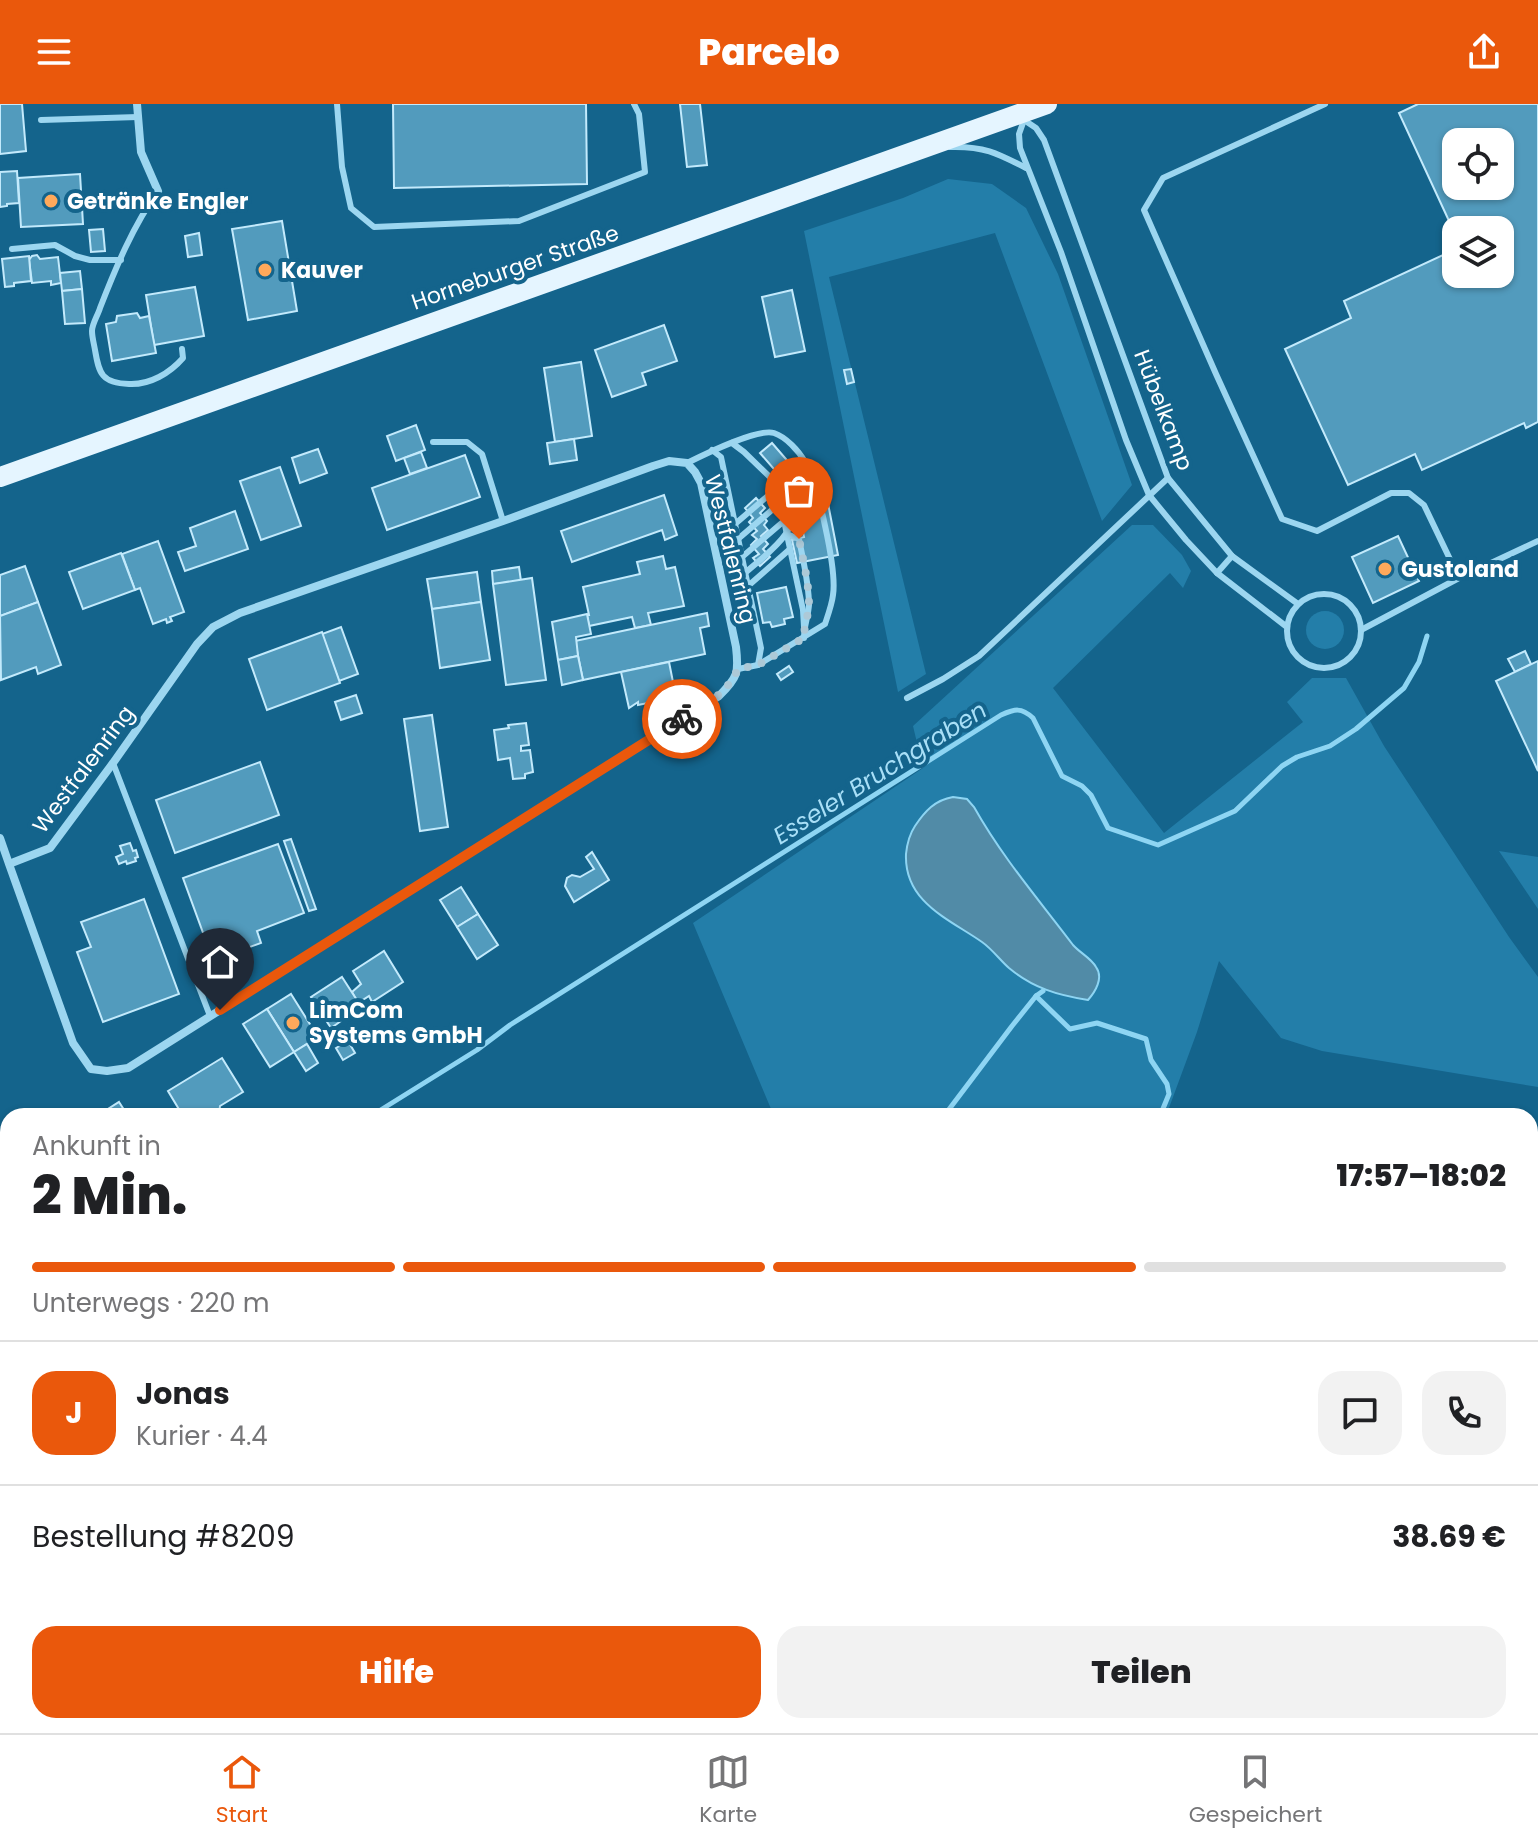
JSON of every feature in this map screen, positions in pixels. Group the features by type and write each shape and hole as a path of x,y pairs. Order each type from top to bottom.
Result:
{"main road":[{"name":"Horneburger Straße","path":"0,477 1047,104"}],"street":[{"path":"137,104 141,152 158,191"},
{"name":"Westfalenring","path":"0,838 9,864 73,1043 91,1069 107,1071 128,1068 719,696 732,684 738,669 736,647 701,483 687,463 669,461 240,613 213,627 197,644 50,848 9,864"}],"lane":[{"path":"337,104 342,167 351,208 374,227 519,221 645,172 639,114 634,104"},
{"path":"1325,104 1163,178 1144,210 1282,519 1317,531 1391,493 1409,493 1424,505 1459,578"},
{"name":"Hübelkamp","path":"1022,112 1020,148 1149,495 1217,573 1287,627 1288,640 1303,661 1322,668 1332,667 1356,650 1361,630"},
{"name":"Hübelkamp","path":"1022,112 1044,140 1168,478 1232,556 1298,604"},
{"path":"41,120 138,117"},
{"path":"926,148 975,147 993,151 1027,168"},
{"path":"158,191 141,215 92,330 98,368 104,378 117,384 134,384 160,377 173,370 183,358 182,349"},
{"path":"12,249 55,245 90,260 121,260"},
{"path":"687,463 712,450 771,432 786,440 805,461 816,490 830,556 834,593 825,624 758,665 738,669"},
{"path":"433,442 467,442 482,454 503,521"},
{"path":"732,443 790,495 794,519 787,534 745,573"},
{"path":"712,450 721,457 761,648 758,665"},
{"path":"907,698 979,656 1168,478"},
{"path":"777,486 803,610 804,638"},
{"path":"735,524 777,486"},
{"path":"738,539 780,503"},
{"path":"742,557 784,521"},
{"path":"787,534 799,539 804,562 809,601 804,627"},
{"path":"1287,627 1298,604 1317,594 1327,594 1347,602 1359,620 1361,630 1459,578 1538,541"},
{"path":"748,586 790,549"},
{"path":"1217,573 1232,556"},
{"path":"113,763 210,1016"}],"shaded area":[{"path":"948,179 992,184 1026,208 1058,274 1132,485 1102,521 995,233 829,277 926,674 898,692 804,231 903,198"},
{"path":"1132,525 1153,525 1182,555 1191,571 1183,588 1170,573 1053,688 1164,833 1303,722 1287,702 1312,678 1346,678 1384,746 1538,977 1538,1087 1322,1051 1281,1038 1219,961 1169,1108 771,1108 693,923 923,768 913,726"},
{"path":"1325,611 1339,616 1344,630 1339,644 1325,649 1311,644 1306,630 1311,616"},
{"path":"953,797 967,799 974,807 1021,878 1073,945 1096,967 1099,980 1088,1000 1046,990 1027,981 986,945 931,907 912,885 906,854 911,833 931,807"},
{"path":"1499,851 1538,857 1538,909"}],"building":[{"path":"0,104 22,104 26,151 0,154"},
{"path":"393,104 586,104 587,184 394,188"},
{"path":"680,104 700,104 707,165 687,167"},
{"path":"1418,104 1538,104 1538,422 1526,428 1524,423 1422,470 1415,454 1348,485 1285,349 1351,318 1344,301 1442,256 1442,288 1514,288 1514,216 1447,216 1399,113"},
{"path":"17,171 19,203 0,207 0,172"},
{"name":"Getränke Engler","path":"80,174 83,224 21,227 18,178"},
{"name":"Kauver","path":"282,221 297,311 248,320 232,229"},
{"path":"103,229 105,251 91,252 89,230"},
{"path":"199,233 202,255 188,257 185,236"},
{"path":"37,255 40,259 58,257 61,283 32,283 29,260"},
{"path":"29,256 31,281 5,287 2,259"},
{"path":"80,271 82,289 62,291 60,273"},
{"path":"195,287 204,336 154,345 146,295"},
{"path":"82,289 85,323 65,324 62,291"},
{"path":"792,290 805,351 775,357 762,297"},
{"path":"137,313 140,318 149,316 156,353 112,361 106,324 116,322 117,316"},
{"path":"664,325 677,361 642,373 646,385 612,397 595,350"},
{"path":"581,362 592,436 555,442 544,368"},
{"path":"851,369 854,382 847,384 844,370"},
{"path":"416,425 425,450 396,461 387,436"},
{"path":"574,439 577,460 550,464 547,443"},
{"path":"772,443 798,473 786,483 760,453"},
{"path":"318,449 327,473 300,483 292,458"},
{"path":"421,452 427,468 410,474 404,458"},
{"path":"465,455 480,497 387,530 372,488"},
{"path":"280,467 301,526 261,540 240,481"},
{"path":"825,488 838,555 797,563 792,540 804,537 800,517 789,520 784,496"},
{"path":"664,495 677,535 665,540 662,530 572,562 561,531"},
{"path":"756,498 765,508 760,513 767,521 764,525 768,530 761,536 768,544 763,549 770,557 760,566 753,558 759,554 751,545 757,539 752,535 757,531 749,522 753,518 745,508"},
{"path":"235,511 248,549 185,571 178,552 196,546 190,528"},
{"name":"Gustoland","path":"1398,536 1419,581 1373,603 1352,557"},
{"path":"158,541 184,612 170,617 172,621 167,623 166,619 153,624 140,588 135,590 122,554"},
{"path":"121,553 135,590 83,609 69,572"},
{"path":"663,556 666,569 675,567 684,606 648,613 651,625 635,628 632,617 589,626 583,587 640,574 637,562"},
{"path":"25,566 38,602 0,616 0,575"},
{"path":"519,567 521,581 493,584 492,571"},
{"path":"477,572 481,602 432,609 427,579"},
{"path":"532,578 546,680 506,685 493,584"},
{"path":"786,587 793,617 784,619 785,624 772,627 770,622 763,623 757,593"},
{"path":"38,602 61,665 38,674 36,667 1,680 0,616"},
{"path":"481,602 490,660 440,668 432,609"},
{"path":"707,613 709,626 700,628 705,654 583,680 575,641"},
{"path":"587,614 591,634 576,637 578,656 558,660 552,622"},
{"path":"341,627 358,674 339,681 322,634"},
{"path":"322,632 340,683 267,710 249,659"},
{"path":"1525,651 1531,664 1515,672 1508,659"},
{"path":"578,656 583,680 562,685 558,660"},
{"path":"1538,661 1538,771 1496,681"},
{"path":"669,662 673,682 652,695 653,702 638,705 638,702 629,708 621,672"},
{"path":"789,666 793,672 781,680 777,674"},
{"path":"356,695 362,713 341,720 335,702"},
{"path":"432,715 448,827 420,831 404,719"},
{"path":"526,723 529,745 521,746 521,751 530,750 533,772 525,774 525,778 513,779 510,758 498,760 494,730"},
{"path":"260,762 279,815 175,853 156,800"},
{"path":"291,839 316,909 309,911 284,841"},
{"path":"130,843 133,851 136,850 136,861 119,864 116,857 123,854 120,846"},
{"path":"278,844 304,913 257,931 261,943 213,960 183,878"},
{"path":"592,852 609,880 574,902 565,886 567,878 572,875 580,877 594,869 586,857"},
{"path":"461,887 478,914 457,927 440,900"},
{"path":"144,899 179,994 103,1022 77,952 91,947 81,922"},
{"path":"478,914 498,945 477,959 457,927"},
{"path":"384,951 403,982 372,1002 369,996 358,1003 352,992 361,984 353,971"},
{"path":"342,977 362,1008 351,1015 346,1010 339,1015 341,1021 331,1028 311,997"},
{"name":"LimCom Systems GmbH","path":"291,994 318,1037 294,1052 267,1009"},
{"path":"267,1009 294,1052 270,1067 243,1024"},
{"path":"348,1041 355,1053 343,1060 336,1048"},
{"path":"307,1044 318,1063 306,1071 294,1052"},
{"path":"222,1058 243,1092 220,1108 178,1108 168,1091"}],"waterway":[{"name":"Esseler Bruchgraben","path":"384,1108 1001,715 1018,710 1033,718 1062,776 1082,786 1091,795 1108,828 1158,845 1235,811 1282,766 1297,757 1330,746 1356,729 1404,688 1419,662 1427,636"},
{"path":"1043,991 1036,996 1070,1029 1097,1023 1146,1039 1151,1060 1167,1084 1169,1094 1163,1108"},
{"path":"950,1108 1036,996"}],"way so far":[{"path":"682,719 719,696 732,684 738,669 758,665 804,638 809,601 799,539"}],"place":[{"name":"Getränke Engler","path":"51,201"},
{"name":"Kauver","path":"265,270"},
{"name":"Gustoland","path":"1385,569"},
{"name":"LimCom Systems GmbH","path":"293,1023"}],"route":[{"path":"220,1010 682,719"}]}
